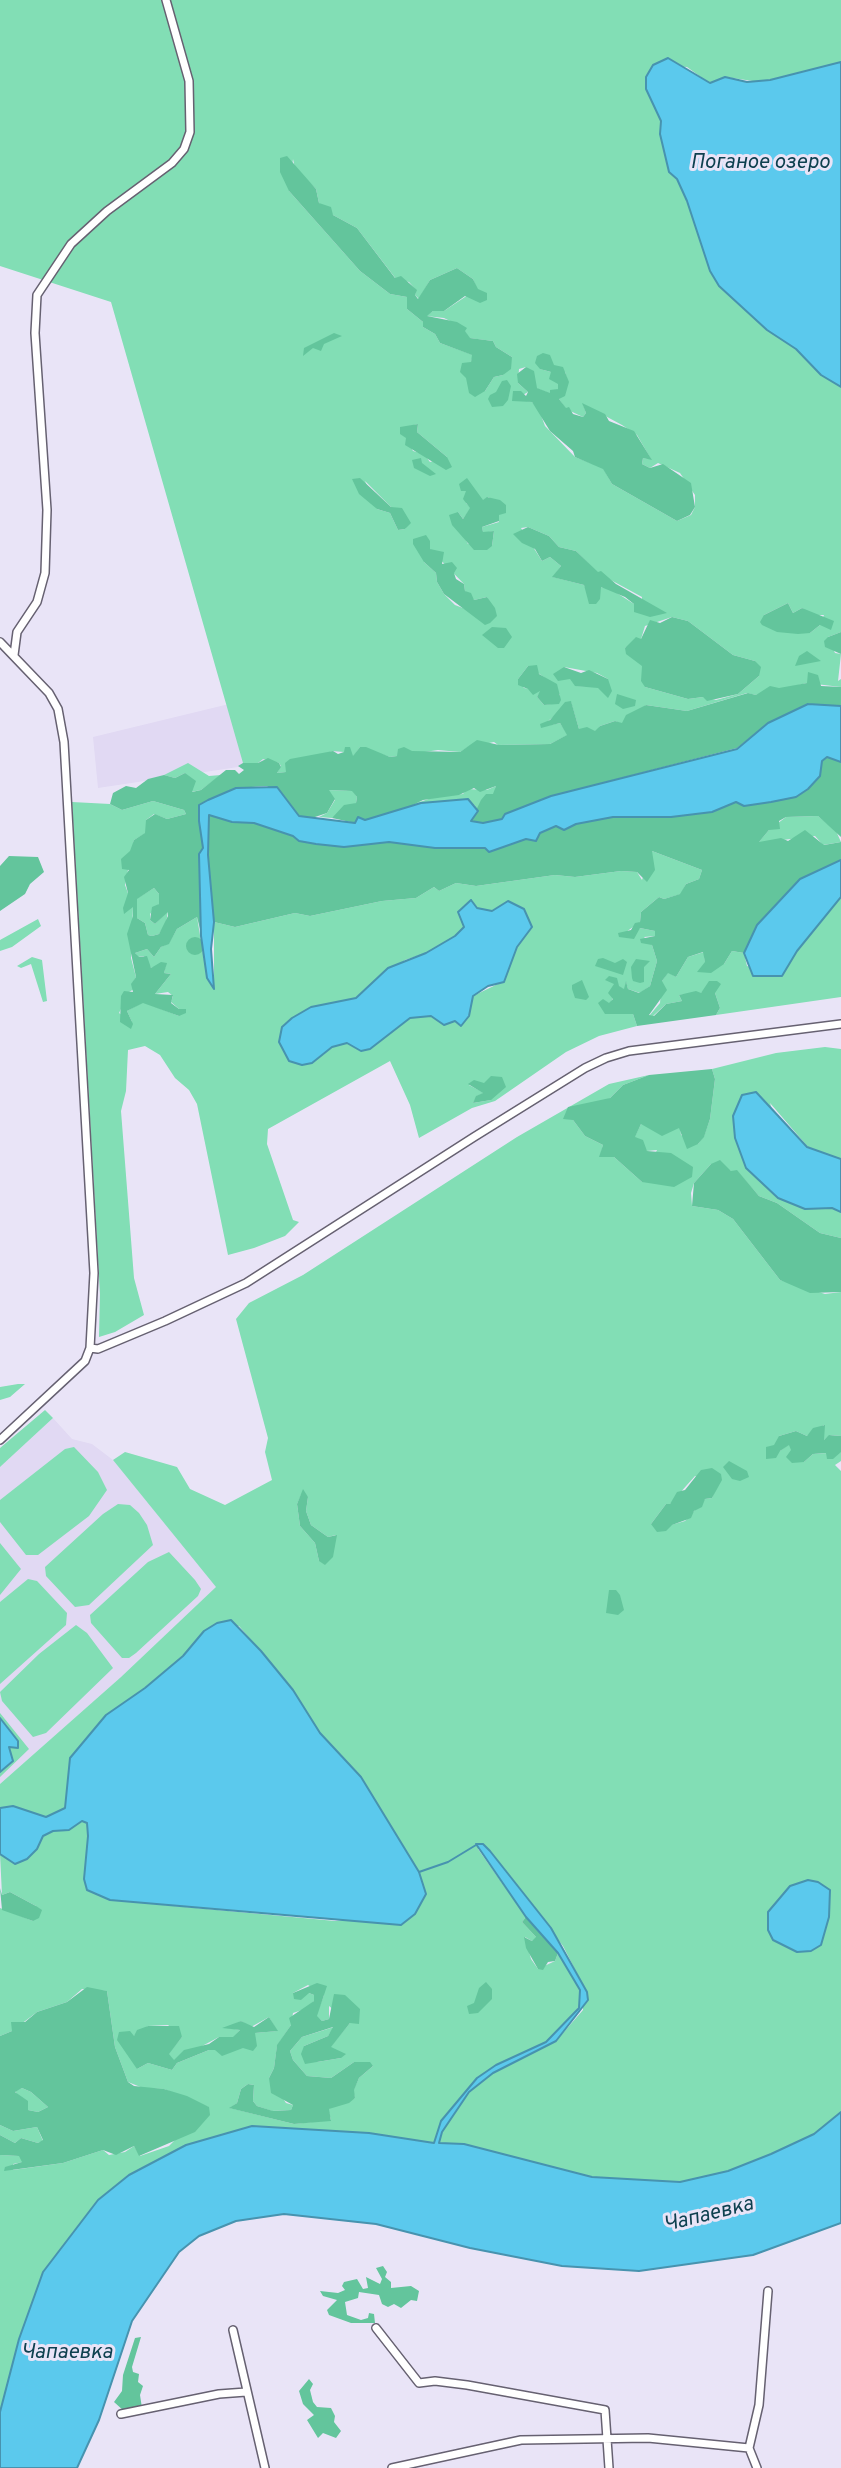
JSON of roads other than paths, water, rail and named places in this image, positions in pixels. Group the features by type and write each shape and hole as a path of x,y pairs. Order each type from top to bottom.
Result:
{"street":[{"path":"13,655 17,632 37,602 45,573 47,510 35,333 37,295 71,244 107,211 172,163 184,149 190,132 189,81 166,0"},
{"path":"0,642 50,693 58,709 64,743 93,1273 90,1348 85,1361 74,1375 0,1440"},
{"path":"90,1348 98,1349 246,1283 486,1130 606,1058 629,1051 841,1024"},
{"path":"757,2468 750,2448 759,2405 768,2291"},
{"path":"376,2328 419,2384 435,2381 467,2385 605,2410 609,2468"},
{"path":"233,2330 265,2468"},
{"path":"121,2414 219,2393 246,2392"},
{"path":"392,2468 522,2440 685,2439 750,2448"}],"water":[{"name":"Поганое озеро","path":"668,58 710,83 725,77 747,82 770,80 841,62 841,387 821,375 796,349 767,330 719,286 710,271 687,201 677,179 669,172 660,134 661,121 646,89 646,77 653,65"},
{"path":"808,704 841,706 841,762 827,757 822,761 820,776 808,789 796,797 771,802 744,806 736,802 712,812 671,817 613,817 576,824 564,830 556,826 540,833 536,841 526,839 489,852 485,848 435,848 389,842 344,847 316,844 299,841 293,836 254,823 232,822 209,815 208,855 214,922 211,949 214,989 207,978 201,936 199,854 203,848 199,805 208,800 236,788 277,787 299,816 355,823 358,817 365,820 421,803 468,799 478,811 471,821 483,823 502,819 505,814 551,796 737,749 768,723"},
{"path":"841,860 841,897 797,951 782,976 753,976 744,953 757,925 800,879"},
{"path":"471,900 477,908 492,911 508,901 524,909 532,927 517,947 504,982 488,986 473,996 469,1016 461,1026 455,1021 444,1025 431,1016 410,1018 370,1049 361,1051 347,1043 332,1047 312,1063 302,1065 289,1061 279,1042 282,1027 292,1018 311,1007 356,998 388,968 426,953 455,936 464,927 458,912"},
{"path":"756,1092 807,1147 841,1159 841,1212 832,1208 805,1209 778,1198 746,1168 735,1138 733,1116 742,1095"},
{"path":"231,1620 293,1690 320,1733 361,1777 419,1872 426,1894 415,1914 401,1925 110,1900 87,1890 84,1879 88,1836 87,1823 82,1821 69,1830 53,1831 43,1836 37,1849 27,1859 15,1864 0,1854 0,1808 13,1806 46,1817 65,1808 70,1758 106,1715 145,1688 183,1656 204,1631 217,1623"},
{"path":"0,1718 18,1741 18,1748 9,1747 13,1761 0,1772"},
{"name":"Чапаевка","path":"476,1844 483,1844 490,1851 551,1928 587,1992 588,2000 556,2041 493,2073 469,2092 442,2132 439,2143 464,2144 592,2177 680,2182 728,2171 771,2154 814,2134 841,2112 841,2223 753,2255 639,2271 562,2266 470,2248 376,2224 284,2214 236,2221 199,2236 179,2252 132,2321 99,2420 77,2468 0,2468 0,2412 19,2339 43,2272 98,2200 129,2175 186,2145 252,2126 369,2133 434,2143 441,2121 477,2078 496,2065 546,2042 579,2008 580,1990 558,1953 526,1917"},
{"path":"808,1880 818,1882 830,1890 829,1917 821,1945 811,1951 797,1952 773,1940 768,1930 768,1912 790,1886"}],"waterway":[{"path":"419,1872 448,1862 476,1845"}]}
